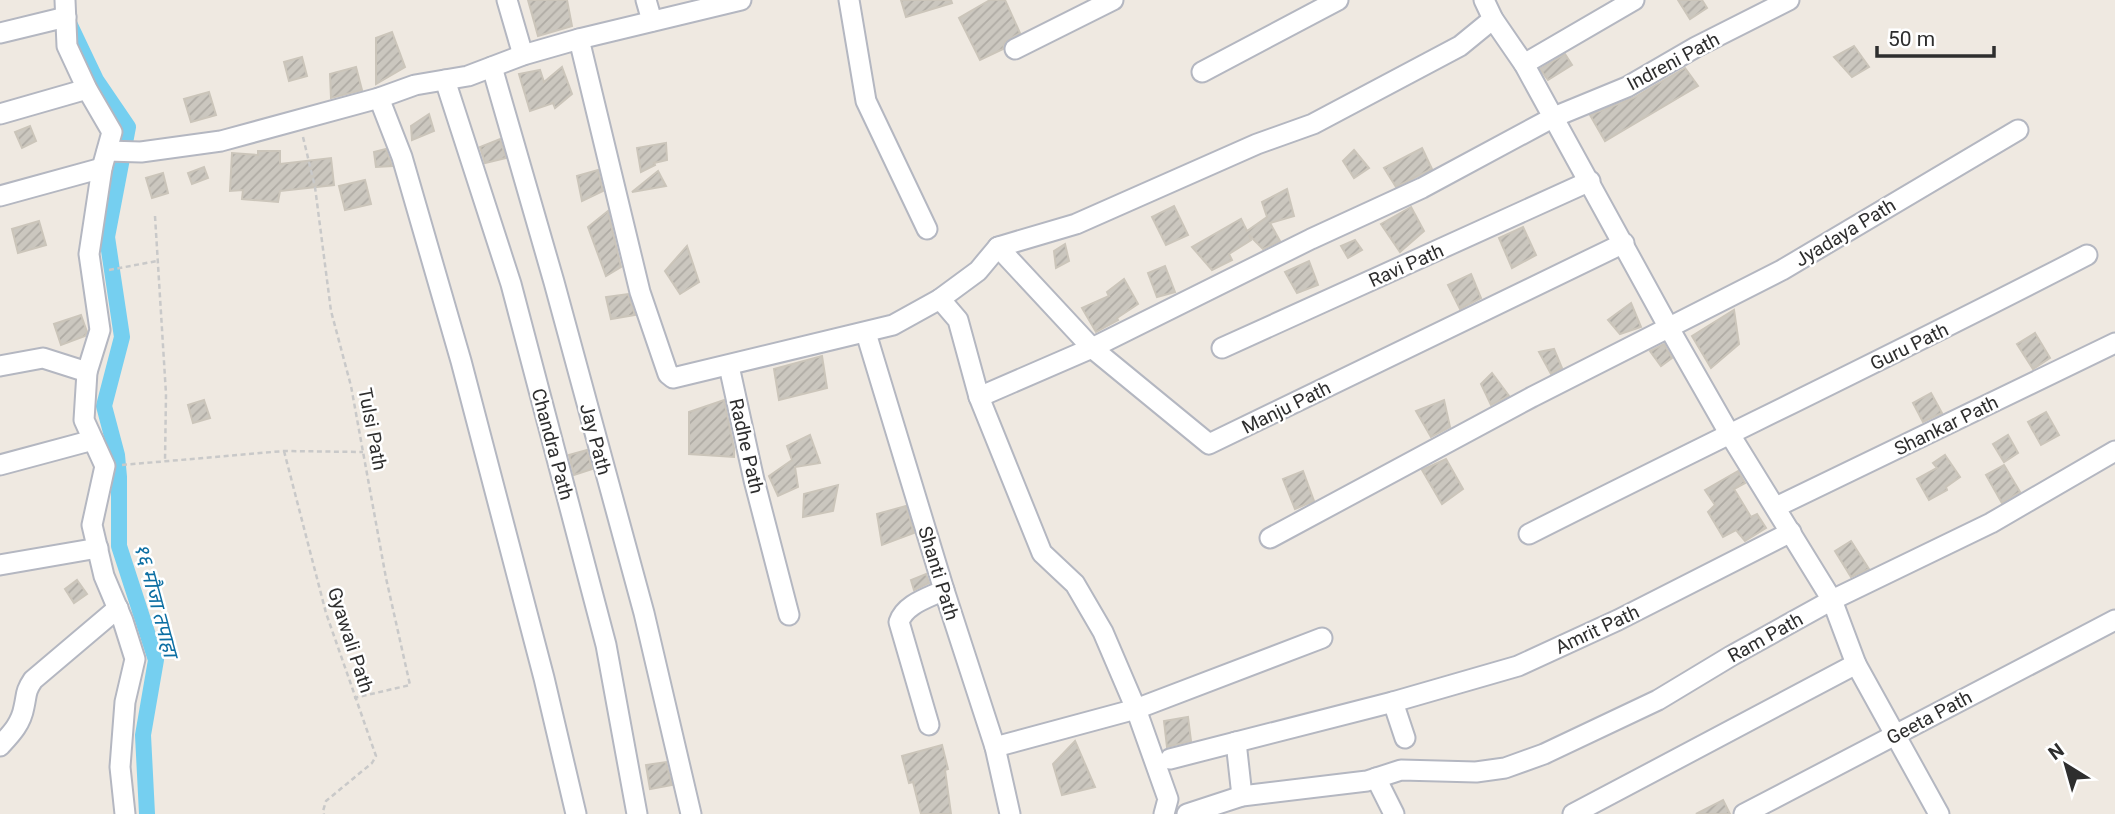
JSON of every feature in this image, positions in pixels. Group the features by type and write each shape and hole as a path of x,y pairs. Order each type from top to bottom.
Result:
{"street":[{"path":"507,0 523,55"},
{"path":"646,0 652,21"},
{"path":"0,195 104,159 221,141 379,99 415,85 468,76 523,55 579,39 741,0"},
{"path":"849,0 866,101 927,229"},
{"path":"1015,49 1113,0"},
{"path":"1202,72 1338,0"},
{"path":"1483,0 1524,64 1729,433 1832,600 1856,664 1939,814"},
{"path":"1524,64 1634,0"},
{"name":"Indreni Path","path":"979,397 1092,348 1311,239 1422,188 1554,117 1627,87 1696,47 1789,0"},
{"path":"0,33 65,8 67,46 87,89 112,132 104,159 89,254 100,330 87,372 84,420 105,466 92,525 104,576 135,659 125,702 120,767 125,814"},
{"path":"579,39 640,292 663,365 673,378 893,325 940,299 978,271 998,247 1076,224 1257,144 1313,124 1460,46 1493,19"},
{"name":"Jay Path","path":"492,66 644,613 691,814"},
{"name":"Chandra Path","path":"445,80 518,310 606,645 637,814"},
{"path":"0,114 87,89"},
{"path":"379,99 409,180 461,361 544,678 576,814"},
{"name":"Jyadaya Path","path":"1270,538 1532,397 1782,270 2018,130"},
{"name":"Ravi Path","path":"1223,348 1590,181"},
{"name":"Manju Path","path":"998,247 1092,348 1209,444 1624,243"},
{"name":"Guru Path","path":"1529,534 1729,433 1967,318 2087,255"},
{"path":"940,299 958,320 979,397 1042,553 1074,584 1103,632 1136,709 1168,799 1164,814"},
{"name":"Shanti Path","path":"866,333 995,747 1010,814"},
{"name":"Shankar Path","path":"1776,507 2115,343"},
{"path":"0,366 43,358 87,372"},
{"name":"Radhe Path","path":"729,366 789,615"},
{"path":"0,465 93,440"},
{"name":"Ram Path","path":"1187,814 1242,796 1376,778 1401,770 1476,772 1504,768 1544,754 1658,700 1832,600 1991,523 2115,451"},
{"name":"Amrit Path","path":"1170,759 1393,702 1518,666 1618,620 1791,532"},
{"path":"0,565 98,548"},
{"path":"929,725 899,622 901,614 907,609 944,590"},
{"path":"0,746 17,727 25,705 24,693 33,680 118,608"},
{"name":"Geeta Path","path":"1744,814 2115,620"},
{"path":"995,747 1136,709 1322,638"},
{"path":"1573,814 1856,664"},
{"path":"1393,702 1405,738"},
{"path":"1236,742 1242,796"},
{"path":"1376,778 1394,814"}],"path":[{"name":"Tulsi Path","path":"299,120 315,187 331,311 351,386 386,578 410,685 354,698"},
{"path":"155,216 166,394 165,461"},
{"path":"92,274 158,261"},
{"path":"105,466 284,452 363,452"},
{"name":"Gyawali Path","path":"284,452 326,613 376,756 372,763 326,801 324,814"}],"building":[{"path":"528,0 567,0 572,26 538,36"},
{"path":"901,0 951,0 952,3 906,17"},
{"path":"990,0 1005,0 1020,33 1005,42 1003,49 980,60 959,18"},
{"path":"1678,0 1702,0 1707,8 1690,19"},
{"path":"392,32 405,67 376,84 376,38"},
{"path":"1854,46 1869,67 1852,77 1834,57"},
{"path":"1565,54 1572,65 1548,80 1540,69"},
{"path":"302,57 307,76 289,81 284,62"},
{"path":"356,67 362,90 331,98 330,74"},
{"path":"562,67 572,94 555,108 553,103 530,111 519,74 540,70 544,82"},
{"path":"1685,68 1698,86 1605,141 1590,115 1633,98"},
{"path":"209,92 216,115 191,122 184,99"},
{"path":"429,114 434,131 412,140 411,126"},
{"path":"30,126 36,141 22,148 15,132"},
{"path":"500,139 506,158 485,163 480,147"},
{"path":"666,143 667,160 654,163 655,165 641,172 637,148"},
{"path":"1422,148 1432,169 1396,187 1384,168"},
{"path":"386,149 392,166 376,167 374,152"},
{"path":"1354,150 1369,168 1354,178 1343,161"},
{"path":"258,151 280,151 280,164 331,158 334,185 280,191 278,202 242,199 243,190 230,191 232,153 258,155"},
{"path":"204,167 208,178 192,184 188,173"},
{"path":"598,170 603,191 582,201 577,176"},
{"path":"658,171 666,186 632,192"},
{"path":"163,173 168,193 152,198 146,178"},
{"path":"365,180 371,204 345,210 339,186"},
{"path":"1287,189 1294,216 1270,223 1280,241 1263,249 1249,235 1251,240 1229,254 1232,260 1212,270 1192,247 1241,219 1247,231 1267,217 1262,202"},
{"path":"1174,206 1188,235 1166,245 1152,217"},
{"path":"1411,207 1424,231 1400,252 1381,224"},
{"path":"608,211 621,267 606,276 588,227"},
{"path":"39,221 46,245 18,253 12,229"},
{"path":"1523,227 1536,255 1512,268 1499,238"},
{"path":"1355,240 1362,250 1348,258 1341,246"},
{"path":"1065,244 1069,261 1056,268 1054,251"},
{"path":"687,246 699,282 680,294 665,271"},
{"path":"1309,261 1318,285 1297,293 1285,272"},
{"path":"1165,266 1175,292 1157,297 1148,273"},
{"path":"1471,274 1481,298 1460,309 1448,285"},
{"path":"1124,279 1138,304 1117,318 1118,320 1096,332 1082,308 1109,296 1107,292"},
{"path":"628,294 635,315 611,319 606,297"},
{"path":"1631,303 1641,327 1620,334 1608,320"},
{"path":"1734,310 1739,344 1711,368 1692,336"},
{"path":"81,315 87,332 85,336 61,345 54,324"},
{"path":"2035,333 2050,358 2033,369 2017,344"},
{"path":"1664,344 1672,358 1661,366 1650,351"},
{"path":"1554,349 1562,368 1551,374 1539,352"},
{"path":"822,356 827,388 779,400 774,369"},
{"path":"1492,373 1509,396 1491,405 1481,384"},
{"path":"1931,393 1942,413 1923,422 1913,403"},
{"path":"204,400 210,418 193,423 188,405"},
{"path":"724,400 734,457 689,454 689,412"},
{"path":"1444,400 1450,427 1431,437 1416,411"},
{"path":"2046,412 2059,435 2041,445 2028,422"},
{"path":"810,435 820,463 795,467 798,487 778,496 769,476 792,460 787,446"},
{"path":"2008,435 2018,453 2004,462 1993,444"},
{"path":"587,450 592,469 574,475 569,455"},
{"path":"1945,455 1960,477 1946,487 1947,490 1929,500 1917,479 1937,468 1933,463"},
{"path":"1446,459 1463,489 1442,504 1422,470"},
{"path":"2004,465 2020,492 2002,503 1986,475"},
{"path":"1303,471 1314,501 1295,509 1283,479"},
{"path":"1738,471 1745,483 1734,489 1751,517 1757,514 1766,528 1745,541 1736,530 1723,537 1708,512 1715,505 1705,490"},
{"path":"838,485 833,511 803,517 804,494"},
{"path":"906,506 914,533 882,545 877,514"},
{"path":"1851,541 1869,569 1851,577 1835,551"},
{"path":"926,574 929,583 914,590 911,580"},
{"path":"77,580 87,594 74,603 65,589"},
{"path":"1188,717 1191,741 1167,747 1164,721"},
{"path":"1075,741 1095,787 1062,795 1053,764"},
{"path":"942,745 948,769 945,770 951,814 921,814 913,782 909,783 902,756"},
{"path":"666,762 672,785 650,789 646,765"},
{"path":"1723,800 1730,814 1696,814"}],"waterway":[{"name":"१६ मौजा तपाहा","path":"67,19 96,80 128,127 107,237 122,337 104,406 117,455 119,546 156,660 143,735 147,814"}]}
